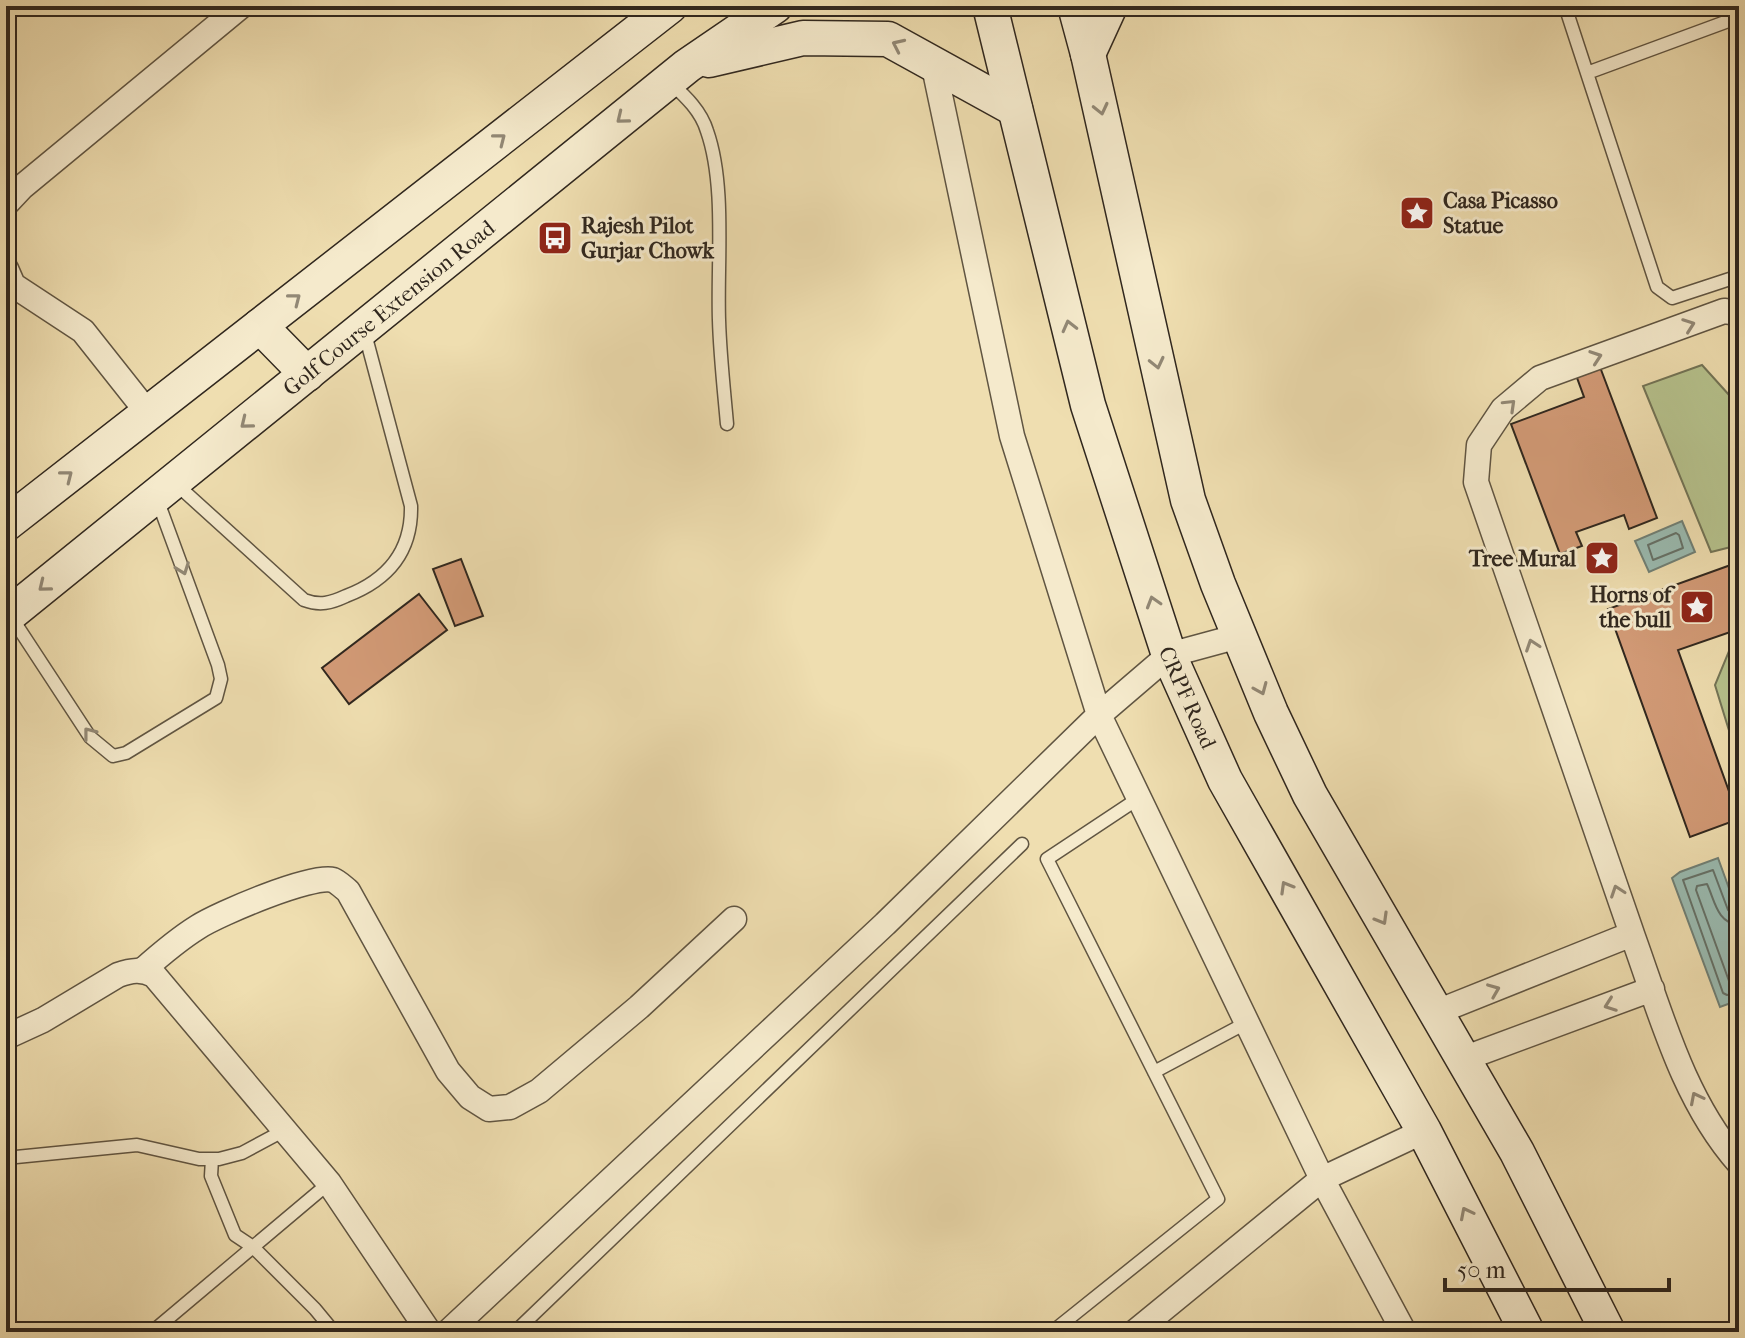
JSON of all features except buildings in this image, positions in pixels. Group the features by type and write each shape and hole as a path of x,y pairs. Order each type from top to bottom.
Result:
{"street":[{"path":"6,204 22,187 241,6"},
{"path":"630,37 644,6"},
{"path":"6,524 670,6"},
{"name":"Golf Course Extension Road","path":"8,615 678,73 775,6"},
{"name":"CRPF Road","path":"990,6 1088,405 1169,655 1225,780 1424,1131 1527,1332"},
{"path":"1075,6 1188,500 1239,636 1310,795 1517,1152 1608,1332"},
{"path":"1088,54 1110,6"},
{"path":"678,73 803,38 888,39 1015,109"},
{"path":"933,62 1012,436 1099,715 1322,1179 1404,1332"},
{"path":"6,269 13,285 83,331 148,413"},
{"path":"1739,313 1724,311 1540,378 1503,409 1479,445 1476,482 1632,934 1685,1075 1704,1112 1739,1163"},
{"path":"260,326 307,374"},
{"path":"448,1332 873,934 1099,715 1169,655 1239,636"},
{"path":"143,970 169,946 201,925 305,883 317,879 335,880 348,891 448,1071 470,1097 489,1109 510,1107 539,1091 639,1007 734,919"},
{"path":"1437,1012 1632,934"},
{"path":"6,1037 43,1020 118,975 143,970 164,983 329,1183 429,1332"},
{"path":"1463,1059 1652,989"},
{"path":"1135,1332 1322,1179 1424,1131"}],"lane":[{"path":"1565,6 1657,287 1672,298 1739,276"},
{"path":"1587,73 1739,17"},
{"path":"678,73 707,131 712,158 717,194 719,323 727,424"},
{"path":"164,489 304,600 317,605 367,588 389,569 402,552 412,525 412,515 364,327"},
{"path":"8,615 90,737 113,756 126,753 216,698 221,679 218,665 164,489"},
{"path":"1052,1332 1218,1199 1047,859 1139,798"},
{"path":"515,1332 1022,844"},
{"path":"1154,1072 1246,1023"},
{"path":"6,1158 137,1145 212,1159 242,1153 283,1131"},
{"path":"212,1159 211,1176 235,1235 253,1247 334,1332"},
{"path":"152,1332 329,1183"}],"green space":[{"path":"1702,365 1739,406 1739,545 1711,552 1643,386"},
{"path":"1739,637 1739,763 1715,685 1734,639"}],"water":[{"path":"1682,521 1695,552 1649,572 1635,541"},
{"path":"1718,858 1739,916 1739,1000 1720,1007 1672,878"}],"place":[{"name":"Casa Picasso Statue","path":"1417,213"},
{"name":"Rajesh Pilot Gurjar Chowk","path":"555,238"},
{"name":"Tree Mural","path":"1602,558"},
{"name":"Horns of the bull","path":"1697,607"}]}
